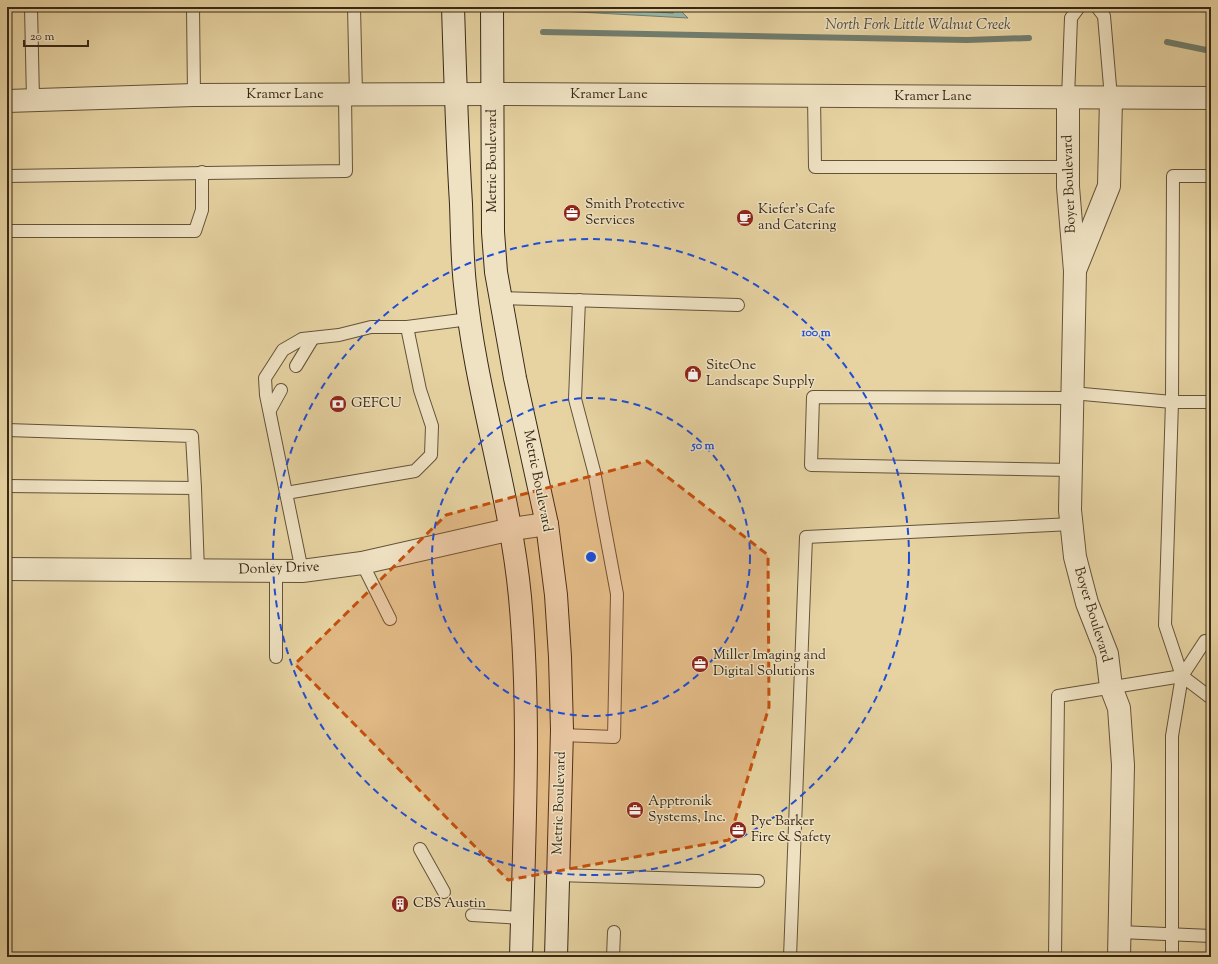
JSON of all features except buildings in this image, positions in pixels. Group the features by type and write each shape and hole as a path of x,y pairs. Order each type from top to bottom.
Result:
{"street":[{"path":"453,7 455,95 465,285 474,347 512,530 520,596 524,658 525,729 521,957"},
{"name":"Metric Boulevard","path":"492,7 493,232 499,298 547,524 560,649 562,735 556,957"},
{"name":"Kramer Lane","path":"7,101 194,95 492,94 1211,98"},
{"name":"Boyer Boulevard","path":"1068,98 1068,187 1075,271 1071,470 1072,524 1075,557 1087,603 1107,654 1111,687 1119,708 1123,765 1119,957"},
{"name":"Boyer Boulevard","path":"1075,271 1109,186 1111,98"},
{"name":"Donley Drive","path":"7,569 302,571 362,563 512,530 547,524"}],"lane":[{"path":"30,7 33,100"},
{"path":"193,7 194,95"},
{"path":"7,176 346,171 354,7"},
{"path":"1068,98 1071,18 1079,7"},
{"path":"1097,7 1104,16 1111,98"},
{"path":"814,96 815,166 1068,167"},
{"path":"7,231 195,232 202,210 202,172"},
{"path":"1211,176 1173,176 1172,402 1165,625 1182,676 1211,698"},
{"path":"499,298 738,305"},
{"path":"562,735 614,737 617,594 594,471 575,399 579,300"},
{"path":"302,571 265,378 283,350 302,339 371,327 407,327 469,318"},
{"path":"286,493 415,471 431,455 432,426 420,390 407,327"},
{"path":"296,366 314,338"},
{"path":"270,410 281,390"},
{"path":"1071,470 811,465 813,397 1072,396 1172,402 1211,402"},
{"path":"7,430 192,436 198,571"},
{"path":"7,486 195,488"},
{"path":"790,957 806,537 1072,524"},
{"path":"362,563 390,619"},
{"path":"276,571 276,657"},
{"path":"1172,957 1172,736 1182,676 1205,641 1211,642"},
{"path":"1055,957 1058,696 1182,676"},
{"path":"420,849 444,892"},
{"path":"558,875 758,881"},
{"path":"472,915 522,918"},
{"path":"613,957 614,932"},
{"path":"1120,932 1211,936"}],"highlighted area":[{"path":"647,461 768,555 769,707 729,840 508,880 295,664 446,515"}],"water":[{"path":"561,7 677,7 688,18 560,11"}],"waterway":[{"name":"North Fork Little Walnut Creek","path":"543,32 967,40 1029,38"},
{"name":"North Fork Little Walnut Creek","path":"1167,42 1211,51"}],"place":[{"name":"Smith Protective Services","path":"572,213"},
{"name":"Kiefer's Cafe and Catering","path":"745,218"},
{"name":"SiteOne Landscape Supply","path":"693,374"},
{"name":"GEFCU","path":"338,404"},
{"name":"Miller Imaging and Digital Solutions","path":"700,664"},
{"name":"Apptronik Systems, Inc.","path":"635,810"},
{"name":"Pye Barker Fire & Safety","path":"738,830"},
{"name":"CBS Austin","path":"400,904"}]}
